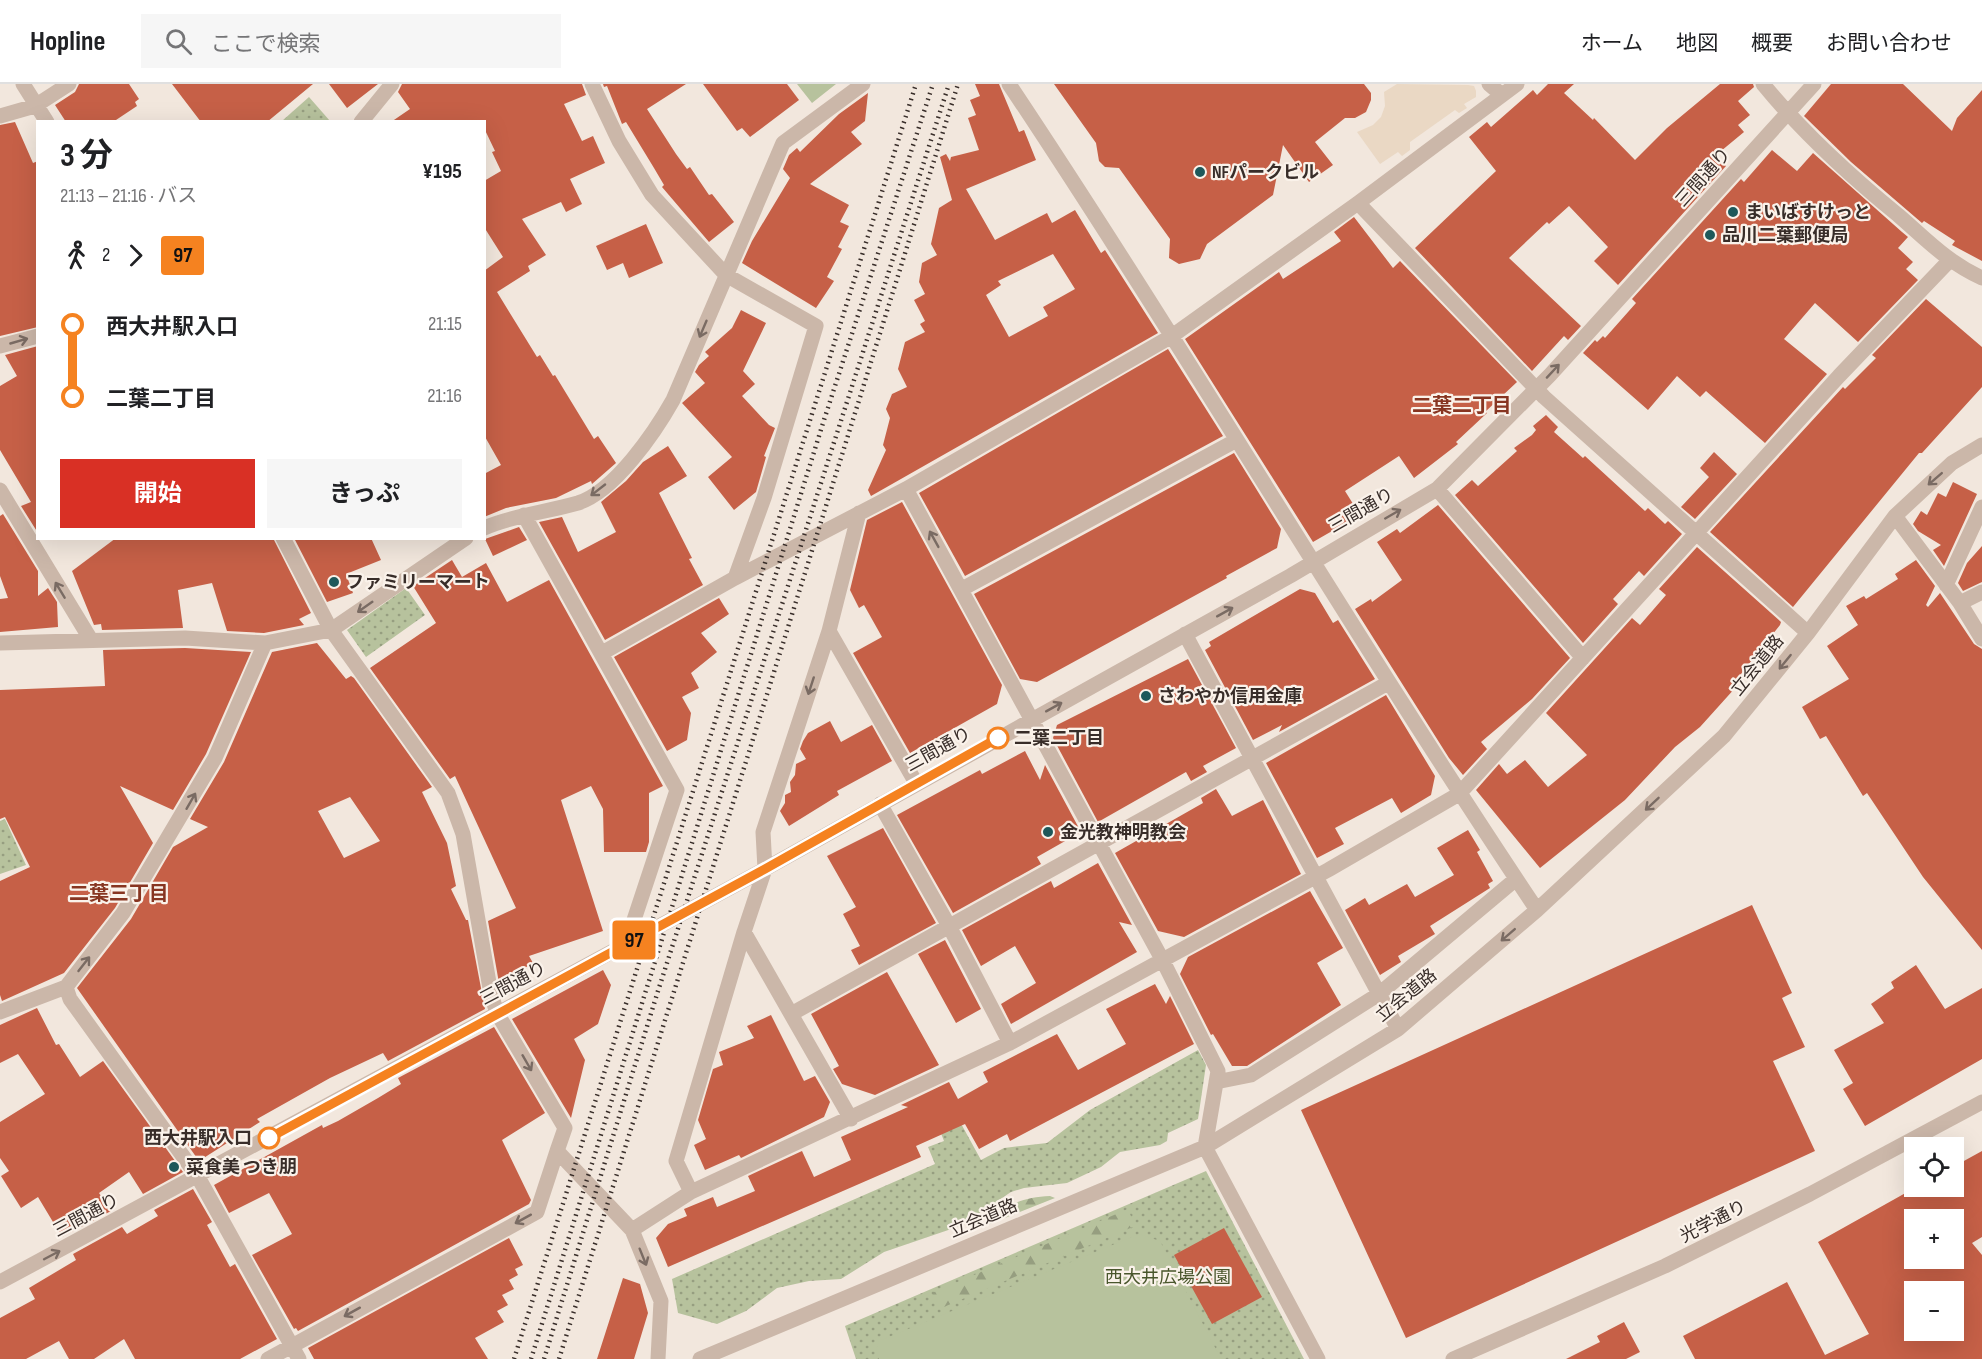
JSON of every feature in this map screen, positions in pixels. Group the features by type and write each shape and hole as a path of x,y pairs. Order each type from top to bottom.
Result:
{"street":[{"path":"23,84 35,106 46,120"},
{"path":"0,116 35,106 69,84"},
{"path":"363,120 392,84"},
{"path":"592,84 619,141 652,195 726,275 816,326 764,498 735,578"},
{"path":"486,527 524,515 580,502 597,493 627,464 658,426 673,400 783,143 863,84"},
{"path":"1009,84 1172,336 1235,441 1388,684 1537,910"},
{"path":"1489,84 1502,95"},
{"path":"602,652 735,578 906,489 1172,336 1358,203 1517,84"},
{"path":"1763,84 1786,113 1869,193 1948,261 1982,278"},
{"name":"三間通り","path":"0,1282 765,869 1185,634 1437,489 1536,389 1814,84"},
{"path":"1358,203 1536,389 1808,633"},
{"path":"632,1230 691,1192 1010,1043 1163,962 1459,794 1698,534 1839,376 1948,261"},
{"path":"0,346 36,337"},
{"path":"962,589 1235,441"},
{"name":"立会道路","path":"700,1359 1205,1147 1398,1029 1537,910 1724,736 1808,633 1895,516 1952,464 1982,445"},
{"path":"906,489 1033,719 1163,962 1218,1071 1205,1147 1318,1359"},
{"path":"1437,489 1583,658"},
{"path":"0,490 91,640"},
{"path":"1946,585 1982,507"},
{"path":"691,1192 676,1161 765,869 763,832 829,631 859,513"},
{"path":"524,515 677,790 626,944"},
{"path":"1895,516 1960,603 1982,639"},
{"path":"268,1359 296,1352 537,1212 565,1128 497,1012 491,993 464,834 448,793 331,630 284,540"},
{"path":"0,643 185,638 265,643 331,630 463,540"},
{"path":"1960,603 1982,592"},
{"path":"829,631 916,783"},
{"path":"1185,634 1398,1029"},
{"path":"0,1012 66,987 123,914 215,758 265,643"},
{"path":"791,1014 1388,684"},
{"path":"880,804 949,926 1010,1043"},
{"path":"1216,1082 1251,1075 1379,994 1516,879"},
{"path":"744,932 851,1119"},
{"path":"66,987 70,999 198,1177 296,1352"},
{"name":"光学通り","path":"1453,1359 1675,1261 1810,1194 1982,1102"},
{"path":"557,1150 632,1230 661,1301 658,1359"}],"green space":[{"path":"797,84 836,84 812,103"},
{"path":"309,97 329,120 283,120"},
{"path":"406,588 425,615 366,657 347,630"},
{"path":"5,819 26,865 0,874 0,821"},
{"path":"1198,1050 1206,1065 1198,1119 1168,1133 1167,1141 1160,1145 1120,1152 1101,1167 1067,1183 1024,1188 1011,1192 960,1226 884,1252 841,1279 809,1281 777,1288 746,1311 717,1324 678,1313 672,1279 935,1164 928,1147 944,1141 931,1108 948,1100 981,1160 1004,1148 1047,1143 1090,1110"},
{"name":"西大井広場公園","path":"1206,1171 1304,1359 856,1359 845,1326"},
{"path":"1050,1196 1055,1198 985,1226 993,1216 1015,1203"},
{"path":"1128,1209 1135,1226 939,1309 932,1293"},
{"path":"1139,1234 1160,1241 1221,1359 879,1359 876,1350 879,1341"}],"shaded area":[{"path":"1397,84 1468,85 1474,86 1476,97 1464,104 1467,108 1459,113 1455,110 1410,142 1410,150 1402,156 1398,152 1380,164 1357,132 1373,125 1381,117 1385,106 1384,92"}],"building":[{"path":"79,84 129,84 139,99 135,102 137,106 116,120 65,120 55,105 75,92"},
{"path":"172,84 313,84 269,120 199,120"},
{"path":"329,84 378,84 347,108"},
{"path":"402,84 582,84 586,95 564,104 582,141 593,136 605,163 570,179 582,204 566,212 561,202 522,219 546,255 528,266 530,271 497,292 537,357 540,355 553,376 555,375 594,439 598,436 616,463 592,484 591,481 556,498 506,508 486,516 486,473 501,465 486,439 486,270 503,257 486,230 486,180 501,171 486,132 486,120 394,120 410,109 398,92"},
{"path":"603,84 686,84 647,109 687,169 690,167 709,195 712,194 734,222 709,242 662,187 664,185 626,122 622,124 607,86 604,87"},
{"path":"703,84 787,84 799,100 750,137 742,128 737,131"},
{"path":"975,84 999,84 1019,132 1024,130 1036,160 966,189 995,240 1047,213 1052,223 1075,210 1101,253 1105,250 1158,333 871,496 868,490 886,450 883,445 890,418 886,409 892,394 907,387 898,369 905,342 925,332 920,324 925,321 914,300 925,294 919,282 922,263 937,255 931,244 939,208 952,200 940,157 946,154 950,161 951,157 979,150 968,118 976,115 970,100 980,96","holes":["1053,254 1075,289 1043,307 1048,316 1009,337 986,295 1001,285 998,281"]},
{"name":"NFパークビル","path":"1054,84 1364,84 1371,93 1371,100 1366,112 1355,118 1345,118 1315,142 1333,165 1309,182 1283,145 1273,195 1207,244 1200,259 1179,264 1169,258 1170,239 1119,168 1105,167 1099,161 1096,143"},
{"path":"1548,84 1574,84 1564,93 1593,120 1594,118 1635,160 1667,128 1720,84 1753,84 1754,87 1738,101 1750,115 1738,125 1744,132 1715,156 1726,166 1618,285 1594,261 1608,247 1569,206 1549,224 1547,222 1509,258 1581,326 1568,340 1564,336 1532,371 1415,248 1496,171 1469,137 1487,122 1491,127 1533,90 1537,95"},
{"path":"1831,84 1903,84 1952,131 1957,118 1982,90 1982,261 1952,245 1955,241 1924,221 1922,223 1851,162 1804,116"},
{"path":"868,93 865,121 851,132 862,144 810,184 849,205 840,222 849,226 838,247 842,249 827,277 834,281 816,308 742,263 752,241 790,178 783,169 789,155 797,148 800,152 839,114"},
{"path":"15,122 33,163 36,162 36,327 0,336 0,125"},
{"path":"1772,150 1797,171 1813,153 1908,237 1898,248 1913,262 1906,269 1918,280 1858,342 1815,303 1784,339 1827,374 1765,443 1706,391 1700,397 1677,376 1648,410 1583,353 1595,340 1597,342 1603,336 1605,338 1636,303 1632,299 1741,179 1744,182"},
{"path":"1354,217 1393,268 1400,261 1517,382 1456,442 1458,444 1414,478 1399,456 1345,491 1360,515 1313,542 1185,339 1279,272 1283,279 1341,241 1334,232"},
{"path":"646,224 663,263 629,278 623,263 607,270 596,246"},
{"path":"1926,299 1982,347 1982,387 1922,453 1919,453 1793,607 1710,532 1843,387 1845,389 1876,358 1872,355"},
{"path":"741,310 766,323 743,371 755,384 742,396 769,425 775,428 764,456 766,457 756,492 734,510 708,477 732,457 682,403 705,383 695,372 709,356 705,352 732,328"},
{"path":"36,347 36,530 21,506 31,502 0,450 0,386 17,376 5,355"},
{"path":"1168,349 1223,436 965,576 919,493"},
{"path":"1546,415 1558,427 1554,432 1583,458 1585,456 1645,511 1648,508 1665,524 1668,521 1682,534 1644,576 1639,571 1613,599 1618,604 1583,643 1455,495 1472,480 1478,486 1517,451 1514,448 1532,435 1536,430 1533,426"},
{"path":"668,446 687,476 659,493 703,585 605,640 539,522 562,517 578,552 616,532 601,502 626,481 643,462"},
{"path":"1714,452 1737,474 1695,519 1681,507 1709,477 1700,468"},
{"path":"1234,453 1281,529 1277,548 1226,576 1227,578 1037,682 1020,679 974,594"},
{"path":"1953,482 1977,494 1944,566 1933,550 1941,545 1918,531 1913,524 1921,511 1927,515 1938,493 1946,497"},
{"path":"902,502 1002,685 997,704 910,753 853,653 882,637 864,605 859,608 850,590 867,520"},
{"path":"1438,505 1570,658 1532,699 1481,742 1487,749 1463,775 1449,758 1355,609 1371,599 1372,602 1402,580 1377,542 1397,529 1400,533"},
{"path":"3,514 38,571 38,596 48,588 57,602 58,627 0,632 0,599 8,598 0,576 0,516"},
{"path":"519,527 527,540 493,556 486,539"},
{"path":"113,540 274,540 311,613 299,619 304,625 264,633 227,631 212,583 178,590 183,628 102,630 101,624 94,625 72,571"},
{"path":"295,540 372,540 381,560 346,574 353,593 327,602"},
{"path":"1982,546 1982,582 1963,591 1958,583 1967,563"},
{"path":"1697,547 1781,622 1780,625 1733,684 1736,687 1700,727 1675,747 1625,800 1540,868 1476,790 1499,764 1507,774 1525,760 1548,787 1587,755 1546,713 1632,618 1640,625 1666,595 1659,589"},
{"path":"452,560 462,577 486,563 507,602 549,580 663,786 649,793 649,842 646,852 604,852 603,809 591,786 561,800 603,931 529,956 533,963 499,983 488,921 516,908 455,776 450,779 370,668 436,623 413,586"},
{"path":"1916,560 1935,586 1926,605 1928,607 1940,593 1974,644 1982,649 1982,950 1923,877 1867,793 1863,796 1826,736 1820,739 1802,707 1849,679 1827,646 1858,625 1846,606 1864,596 1866,599 1898,579 1895,574"},
{"path":"1300,589 1315,593 1333,623 1338,620 1375,679 1279,732 1282,725 1253,740 1205,650 1211,646 1209,642"},
{"path":"719,598 729,614 701,633 717,652 691,673 699,688 682,697 691,713 687,740 667,751 614,657"},
{"path":"317,643 346,679 351,676 354,678 432,787 422,792 447,843 456,886 451,889 468,920 485,1009 388,1061 383,1053 330,1078 257,1119 260,1122 199,1161 77,988 131,919 173,847 208,827 190,819 224,762 272,652","holes":["350,797 380,841 344,858 318,811"]},
{"path":"185,648 251,652 206,754 173,810 120,786 153,843 115,908 64,973 2,1001 0,995 0,881 30,867 5,817 0,819 0,690 105,686 103,650"},
{"path":"1188,659 1236,748 1203,766 1207,772 1191,781 1186,772 1098,822 1053,738 1057,725"},
{"path":"1386,695 1435,776 1431,795 1401,813 1392,798 1335,828 1344,844 1317,858 1266,763"},
{"path":"830,721 841,742 872,725 892,761 837,791 839,795 789,826 780,811 785,803 785,795 791,792 790,782 795,775 796,764 806,759 800,749 803,741 808,733"},
{"path":"1025,751 1040,780 1045,765 1081,832 1037,857 1041,864 953,913 897,815 980,770 982,774"},
{"path":"1216,789 1232,816 1263,800 1301,874 1184,937 1158,931 1115,853 1203,803 1201,798"},
{"path":"883,828 936,923 859,965 851,950 860,946 843,914 856,907 827,856"},
{"path":"1468,830 1480,850 1477,852 1493,881 1488,884 1490,888 1430,926 1435,934 1398,956 1401,962 1380,975 1345,910 1365,898 1369,905 1407,884 1415,897 1454,875 1437,848"},
{"path":"1098,863 1132,925 1119,922 1137,952 1011,1024 1001,1004 1036,983 1015,946 981,966 962,930 1051,881 1054,888"},
{"path":"1310,891 1343,948 1317,963 1341,1005 1247,1066 1232,1066 1213,1034 1211,1035 1180,974 1188,957"},
{"path":"1752,905 1792,993 1782,998 1805,1047 1773,1061 1815,1151 1406,1338 1301,1110"},
{"path":"945,940 981,1009 956,1023 918,954"},
{"path":"1916,965 1945,1009 1982,988 1982,1059 1865,1126 1843,1089 1853,1083 1834,1050 1884,1023 1871,1004 1894,988 1891,982"},
{"path":"603,970 611,985 598,1024 574,1039 585,1060 571,1118 512,1019"},
{"path":"887,972 939,1065 875,1095 842,1084 833,1069 839,1066 811,1014"},
{"path":"1155,984 1166,1004 1170,996 1194,1044 1010,1141 1007,1134 979,1149 965,1124 916,1146 921,1157 668,1267 656,1238 668,1224 687,1216 684,1209 713,1197 717,1207 755,1191 748,1176 802,1151 814,1177 851,1160 841,1137 908,1107 901,1105 949,1082 958,1099 988,1082 983,1072 1057,1034 1078,1070 1126,1044 1106,1009"},
{"path":"37,1008 56,1045 59,1044 80,1077 103,1061 183,1172 143,1194 129,1172 99,1193 111,1211 62,1237 38,1197 21,1208 1,1176 9,1171 0,1158 0,1122 45,1094 18,1054 0,1063 0,1025"},
{"path":"771,1015 804,1081 815,1076 830,1102 824,1117 741,1158 739,1155 705,1170 694,1145 706,1139 698,1120 713,1069 723,1065 719,1052 754,1038 747,1026"},
{"path":"494,1027 545,1113 502,1140 531,1200 529,1204 298,1331 294,1329 252,1255 292,1234 269,1193 229,1213 214,1185 322,1125 323,1128 338,1121 401,1084 398,1078"},
{"path":"1982,1151 1982,1237 1972,1243 1982,1255 1982,1359 1695,1359 1683,1336 1787,1282 1825,1355 1869,1334 1818,1242 1904,1194 1904,1197 1964,1197 1964,1161"},
{"path":"193,1189 212,1222 207,1225 230,1267 235,1264 277,1339 240,1359 135,1359 124,1339 94,1359 69,1359 59,1341 26,1359 0,1359 0,1318 35,1299 29,1288 76,1260 73,1254 122,1227 127,1234 158,1216 154,1210"},
{"path":"1224,1228 1262,1297 1212,1324 1174,1255"},
{"path":"509,1238 523,1265 515,1269 518,1275 509,1280 514,1289 502,1295 508,1305 497,1311 504,1322 475,1338 488,1359 314,1359 308,1348"},
{"path":"623,1278 640,1284 648,1313 634,1359 597,1359"},
{"path":"1624,1322 1640,1352 1626,1359 1566,1359 1600,1342 1597,1336"}],"railway":[{"path":"514,1359 916,84"},
{"path":"531,1359 824,420 933,84"},
{"path":"544,1359 658,991 949,84"},
{"path":"559,1359 958,84"}],"bus line":[{"name":"97","path":"269,1138 393,1072 497,1012 765,869 998,738"}],"place":[{"name":"NFパークビル","path":"1200,172"},
{"name":"まいばすけっと","path":"1733,212"},
{"name":"品川二葉郵便局","path":"1710,235"},
{"name":"ファミリーマート","path":"334,582"},
{"name":"さわやか信用金庫","path":"1146,696"},
{"name":"二葉二丁目","path":"998,738"},
{"name":"金光教神明教会","path":"1048,832"},
{"name":"西大井駅入口","path":"269,1138"},
{"name":"菜食美 つき朋","path":"174,1167"}],"district":[{"name":"二葉二丁目","path":"1462,405"},
{"name":"二葉三丁目","path":"119,893"}]}
